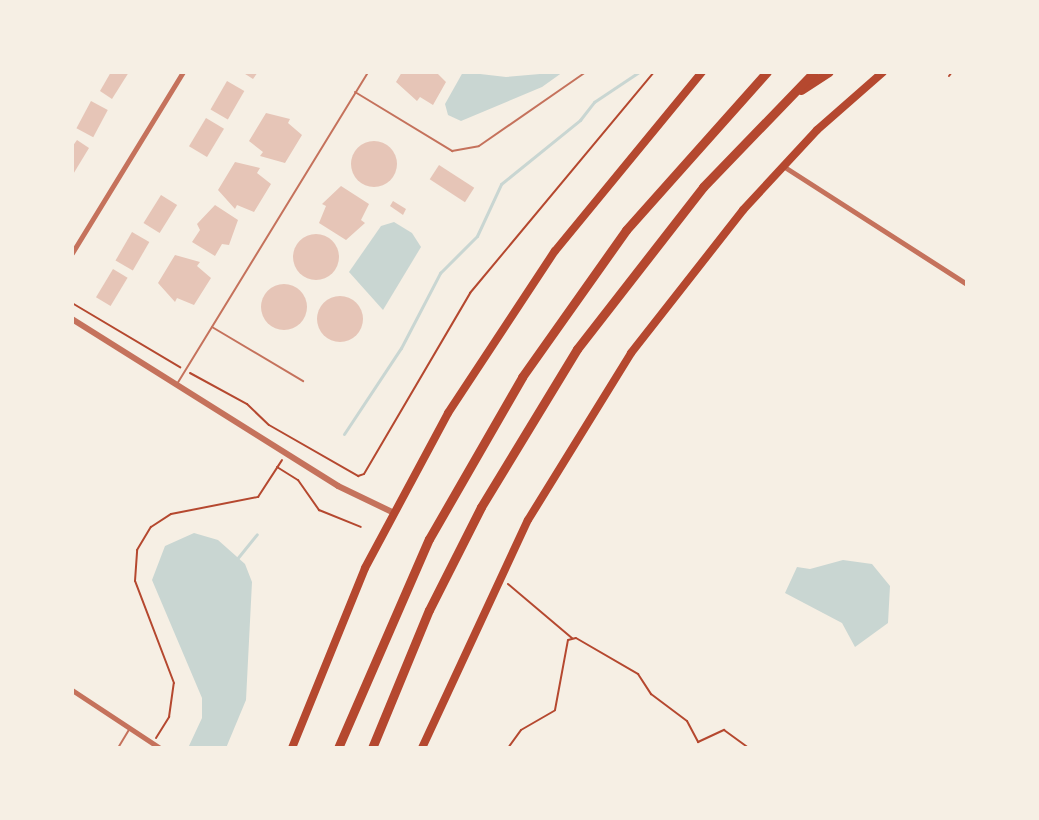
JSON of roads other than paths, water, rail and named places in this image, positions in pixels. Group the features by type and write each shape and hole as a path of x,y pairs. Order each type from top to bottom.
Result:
{"highway":[{"path":"338,748 429,539 522,377 626,230 767,72"},
{"path":"372,748 457,554 541,404 648,253 779,104 814,72"},
{"path":"779,104 829,72"}],"main road":[{"path":"292,748 337,632 392,512 481,359 555,251 702,72"},
{"path":"422,748 498,576 581,429 684,282 783,166 883,72"}],"street":[{"path":"72,253 183,72"},
{"path":"783,166 967,284"},
{"path":"72,319 286,452 392,512"},
{"path":"72,690 160,748"}],"lane":[{"path":"177,384 368,72"},
{"path":"355,92 452,151 478,146 586,72"},
{"path":"212,327 303,381"},
{"path":"118,748 130,728"}],"waterway":[{"path":"344,434 401,348 440,273 477,236 501,184 580,120 594,102 639,72"},
{"path":"236,560 257,534"}]}
